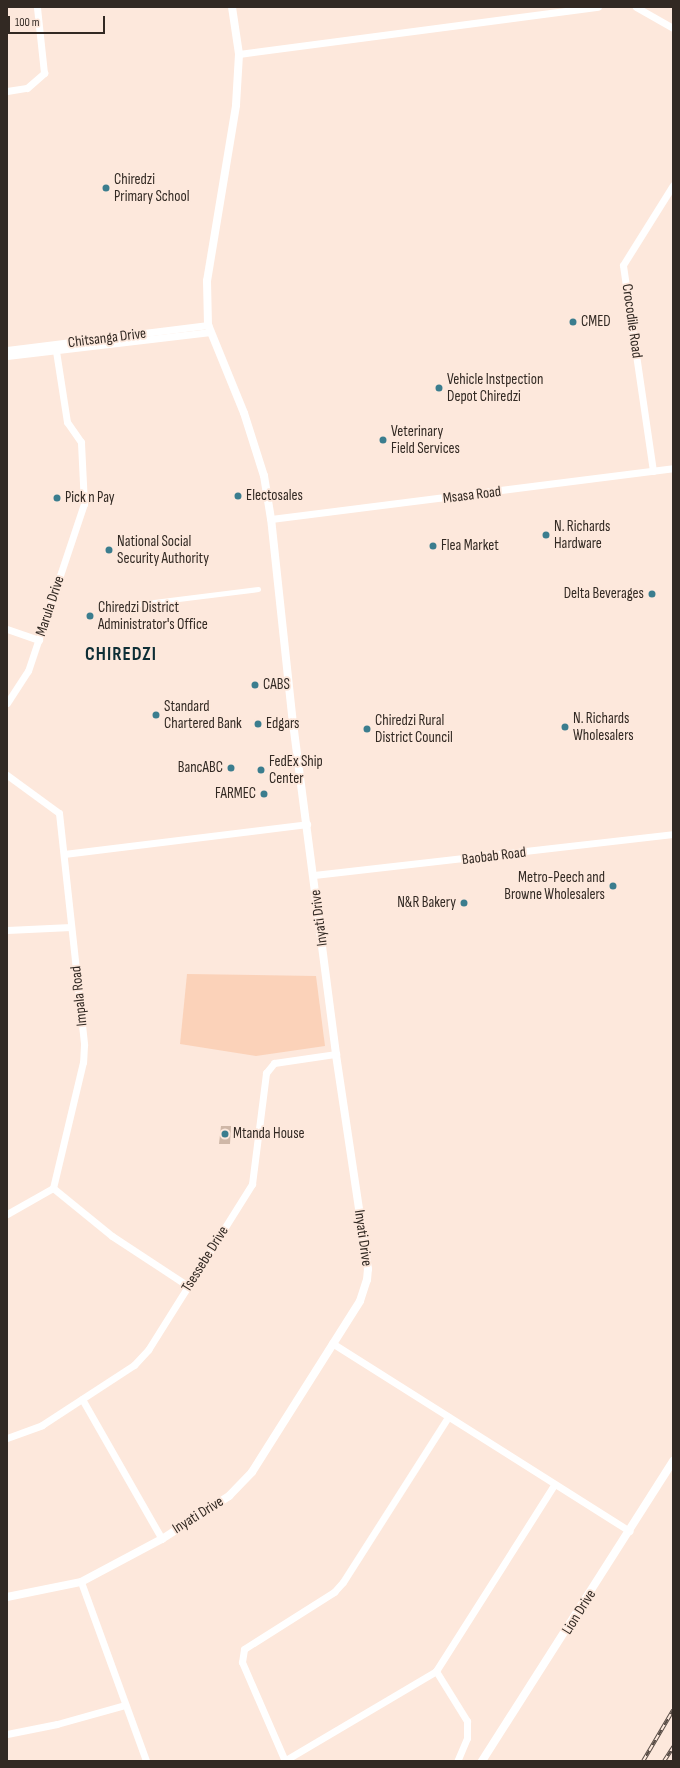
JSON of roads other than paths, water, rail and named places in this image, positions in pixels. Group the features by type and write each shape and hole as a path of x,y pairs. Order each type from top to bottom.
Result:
{"street":[{"path":"7,91 27,88 44,73 37,7"},
{"name":"Inyati Drive","path":"7,1597 81,1582 162,1539 229,1496 244,1480 360,1301 368,1269 336,1054 290,697 272,519 264,476 244,413 209,328 205,292 236,105 238,54 232,7"},
{"path":"238,54 598,7"},
{"path":"636,7 673,28"},
{"name":"Crocodile Road","path":"653,471 623,265 673,185"},
{"path":"7,356 56,351 209,328"},
{"name":"Chitsanga Drive","path":"7,350 209,328"},
{"name":"Marula Drive","path":"7,703 28,670 84,504 81,442 67,422 56,351"},
{"name":"Msasa Road","path":"272,519 673,468"},
{"path":"138,604 258,589"},
{"path":"7,629 39,640"},
{"name":"Impala Road","path":"7,775 59,813 64,854 83,1062 53,1188"},
{"path":"64,854 307,824"},
{"name":"Baobab Road","path":"314,875 673,834"},
{"path":"7,930 71,927"},
{"name":"Tsessebe Drive","path":"7,1438 42,1425 139,1360 188,1286 252,1184 266,1073 274,1063 336,1054"},
{"path":"7,1214 53,1188 112,1236 188,1286"},
{"path":"332,1343 554,1485 629,1531"},
{"path":"82,1399 162,1539"},
{"path":"448,1417 343,1582 334,1592 244,1649 242,1662 285,1761 436,1671 554,1485"},
{"name":"Lion Drive","path":"482,1761 673,1461"},
{"path":"81,1582 146,1761"},
{"path":"436,1671 467,1721 467,1738 457,1761"},
{"path":"7,1734 57,1724 125,1705"}],"railway":[{"path":"643,1761 673,1710"},
{"path":"664,1761 673,1747"}],"place":[{"name":"Chiredzi Primary School","path":"106,188"},
{"name":"CMED","path":"573,322"},
{"name":"Vehicle Instpection Depot Chiredzi","path":"439,388"},
{"name":"Veterinary Field Services","path":"383,440"},
{"name":"Electosales","path":"238,496"},
{"name":"Pick n Pay","path":"57,498"},
{"name":"N. Richards Hardware","path":"546,535"},
{"name":"Flea Market","path":"433,546"},
{"name":"National Social Security Authority","path":"109,550"},
{"name":"Delta Beverages","path":"652,594"},
{"name":"Chiredzi District Administrator's Office","path":"90,616"},
{"name":"CABS","path":"255,685"},
{"name":"Standard Chartered Bank","path":"156,715"},
{"name":"Edgars","path":"258,724"},
{"name":"N. Richards Wholesalers","path":"565,727"},
{"name":"Chiredzi Rural District Council","path":"367,729"},
{"name":"BancABC","path":"231,768"},
{"name":"FedEx Ship Center","path":"261,770"},
{"name":"FARMEC","path":"264,794"},
{"name":"Metro-Peech and Browne Wholesalers","path":"613,886"},
{"name":"N&R Bakery","path":"464,903"},
{"name":"Mtanda House","path":"225,1134"}],"district":[{"name":"CHIREDZI","path":"121,655"}]}
